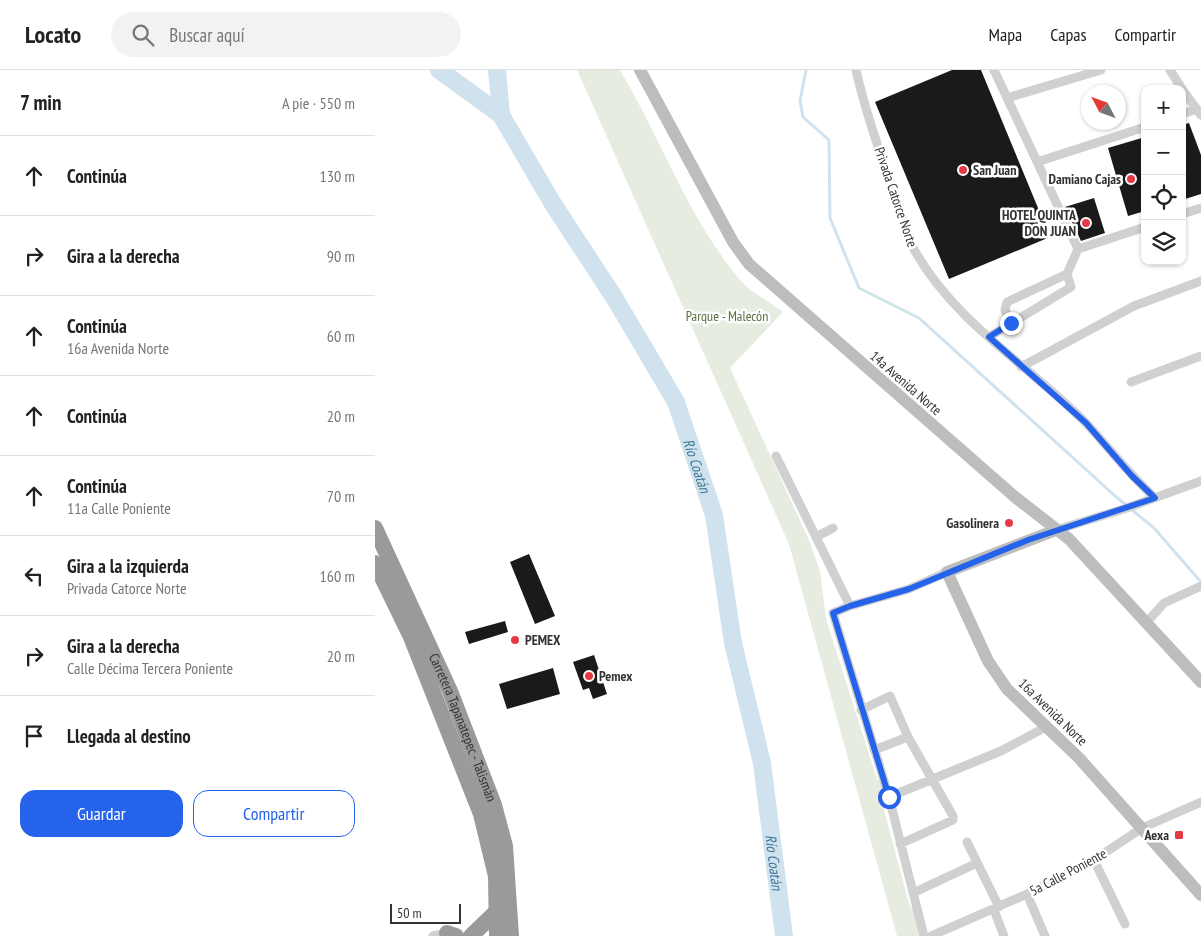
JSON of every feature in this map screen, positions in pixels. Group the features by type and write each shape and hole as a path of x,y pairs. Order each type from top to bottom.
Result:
{"highway":[{"name":"Carretera Tapanatepec - Talismán","path":"375,528 449,691 494,804 505,846 502,881 506,922 497,936"},
{"name":"Carretera Tapanatepec - Talismán","path":"375,562 411,637 467,774 502,881"},
{"path":"471,936 506,922"}],"main road":[{"name":"14a Avenida Norte","path":"640,70 733,242 749,264 1036,514 1069,539 1201,682"},
{"path":"1028,540 1036,514"},
{"path":"947,572 1056,530"},
{"name":"16a Avenida Norte","path":"947,572 993,668 1007,690 1079,758 1201,895"}],"street":[{"name":"Privada Catorce Norte","path":"856,70 881,156 915,252 947,297 1021,367 1037,378 1086,423 1132,476 1155,498"},
{"path":"994,70 1078,249"},
{"path":"1007,98 1101,70"},
{"path":"1170,70 1179,85"},
{"path":"1186,94 1199,112 1186,114"},
{"path":"1037,162 1141,128"},
{"path":"1186,213 1201,208"},
{"path":"989,337 1071,287 1067,274 1078,249 1141,228"},
{"path":"1011,323 1005,310 1007,302 1067,274"},
{"path":"1021,367 1134,306 1201,281"},
{"path":"1131,382 1201,356"},
{"path":"776,456 850,606"},
{"path":"1056,530 1139,504 1201,481"},
{"path":"816,537 833,528"},
{"path":"924,936 915,892 900,844 889,797 833,613 850,606 909,589 947,572"},
{"path":"1147,622 1164,603 1201,586"},
{"path":"861,710 890,696 908,738 953,816 953,820 900,844"},
{"path":"889,797 1001,751 1046,728"},
{"path":"874,750 908,738"},
{"name":"5a Calle Poniente","path":"931,936 1027,894 1094,860 1142,828 1201,802"},
{"path":"967,842 996,909 1003,936"},
{"path":"1094,860 1125,924"},
{"path":"915,892 977,863"},
{"path":"1027,894 1045,936"}],"green space":[{"name":"Parque - Malecón","path":"577,70 620,70 705,231 740,280 783,312 730,368 808,538 820,571 826,619 877,779 886,793 884,810 910,907 917,909 922,929 918,932 919,936 897,936 789,544"}],"building":[{"name":"San Juan","path":"952,70 981,70 1050,237 949,279 875,102"},
{"path":"1189,123 1201,155 1201,194 1186,199 1186,130 1186,124"},
{"name":"Damiano Cajas","path":"1141,138 1141,212 1128,216 1108,148"},
{"name":"HOTEL QUINTA DON JUAN","path":"1094,198 1105,233 1081,241 1065,207"},
{"path":"529,554 555,616 535,624 510,562"},
{"path":"505,621 508,632 469,644 465,632"},
{"path":"594,655 607,694 593,699 589,688 583,690 573,662"},
{"path":"553,668 560,694 507,709 499,684"}],"waterway":[{"name":"Río Coatán","path":"439,70 501,115 553,204 614,297 676,402 714,515 733,643 762,763 784,936"},
{"path":"497,70 501,115"},
{"path":"806,70 800,101 803,117 829,140 830,218 859,288 919,318 1114,495 1154,528 1201,582"}],"place":[{"name":"San Juan","path":"963,170"},
{"name":"Damiano Cajas","path":"1131,179"},
{"name":"HOTEL QUINTA DON JUAN","path":"1086,223"},
{"name":"Gasolinera","path":"1009,523"},
{"name":"PEMEX","path":"515,640"},
{"name":"Pemex","path":"589,676"},
{"name":"Aexa","path":"1179,835"}],"route":[{"path":"889,797 833,613 850,606 909,589 1028,540 1155,498 1132,476 1086,423 989,337 1011,323"}]}
